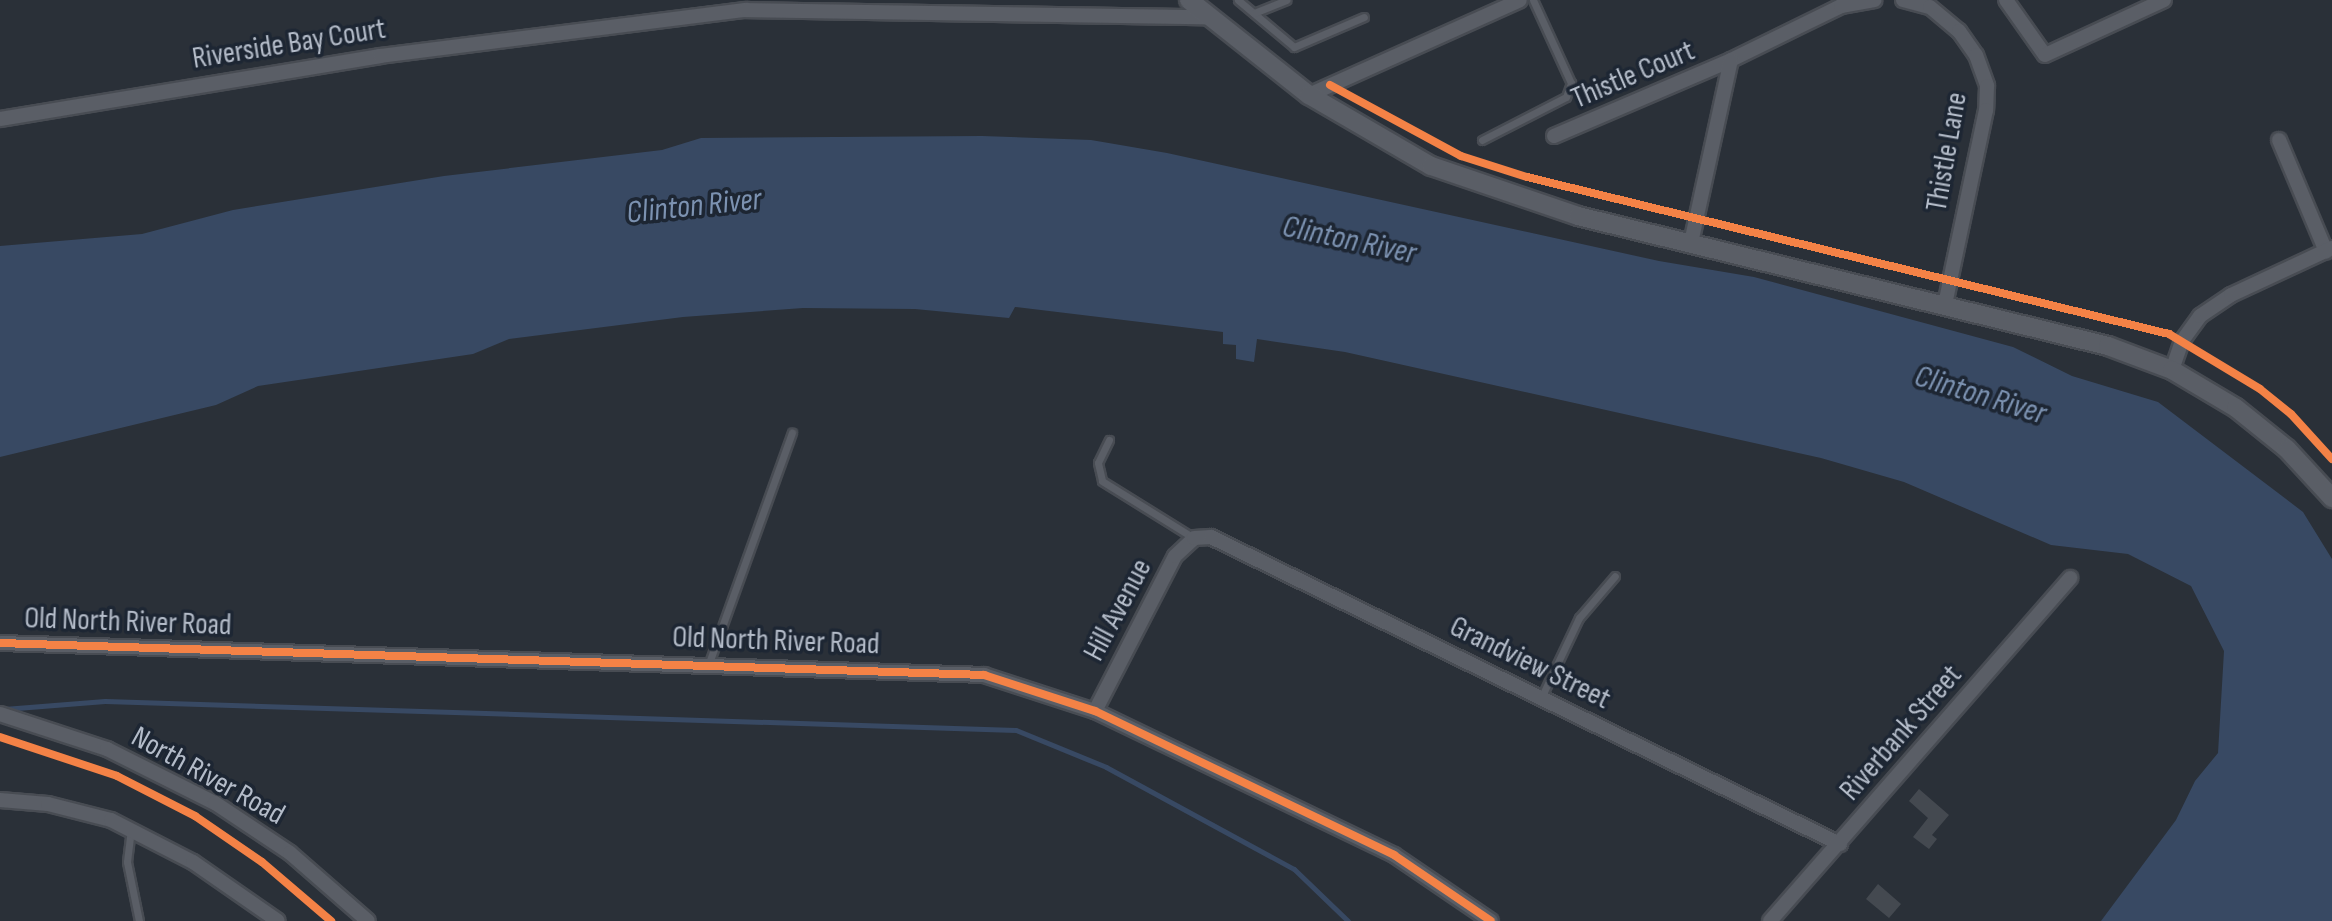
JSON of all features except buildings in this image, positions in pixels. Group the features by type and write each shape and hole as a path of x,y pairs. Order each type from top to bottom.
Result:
{"street":[{"path":"1309,95 1520,0"},
{"path":"1691,243 1731,60 1841,6 1874,0"},
{"name":"Thistle Lane","path":"1903,0 1930,7 1959,31 1976,55 1987,86 1986,110 1945,304"},
{"path":"2006,0 2045,55 2164,0"},
{"path":"1194,1 1309,95 1389,145 1477,186 1691,243 2108,346 2172,370 2262,428 2332,498"},
{"name":"Riverside Bay Court","path":"0,119 380,56 746,10 1210,17"},
{"name":"Thistle Court","path":"1554,136 1731,60"},
{"path":"2172,370 2182,341 2200,316 2231,295 2329,250 2279,140"},
{"name":"Grandview Street","path":"1194,538 1218,539 1840,844"},
{"name":"Hill Avenue","path":"1095,711 1175,556 1194,538"},
{"name":"Riverbank Street","path":"1770,921 2070,578"},
{"name":"Old North River Road","path":"0,643 709,663 984,675 1095,711 1394,855 1491,921"},
{"name":"North River Road","path":"0,714 107,749 203,796 290,853 368,921"},
{"path":"0,800 48,804 131,829 204,869 278,921"}],"lane":[{"path":"1238,0 1294,47 1364,17"},
{"path":"1254,13 1286,0"},
{"path":"1482,140 1566,97 1571,83 1533,0"},
{"path":"709,663 792,432"},
{"path":"1109,440 1098,463 1102,481 1194,538"},
{"path":"1541,698 1579,618 1615,576"},
{"path":"131,829 127,862 139,921"}],"water":[{"name":"Clinton River","path":"982,136 1091,140 1167,153 1659,261 1754,277 2013,347 2072,376 2158,402 2303,512 2332,559 2332,921 2101,921 2176,820 2195,781 2218,753 2224,651 2191,586 2128,554 2051,545 1904,482 1821,458 1345,352 1257,339 1254,362 1236,359 1236,345 1223,344 1223,332 1015,307 1009,318 915,309 803,308 683,317 509,339 473,354 258,386 216,405 0,457 0,246 142,234 233,210 444,176 662,150 701,138"}],"waterway":[{"path":"4,709 105,701 1016,730 1106,767 1294,869 1348,921"}],"cycle path":[{"path":"1330,85 1461,156 1527,177 2169,334 2260,389 2291,414 2332,459"},
{"path":"0,643 984,675 1095,711 1394,855 1491,921"},
{"path":"0,737 117,776 195,816 262,862 331,921"}]}
